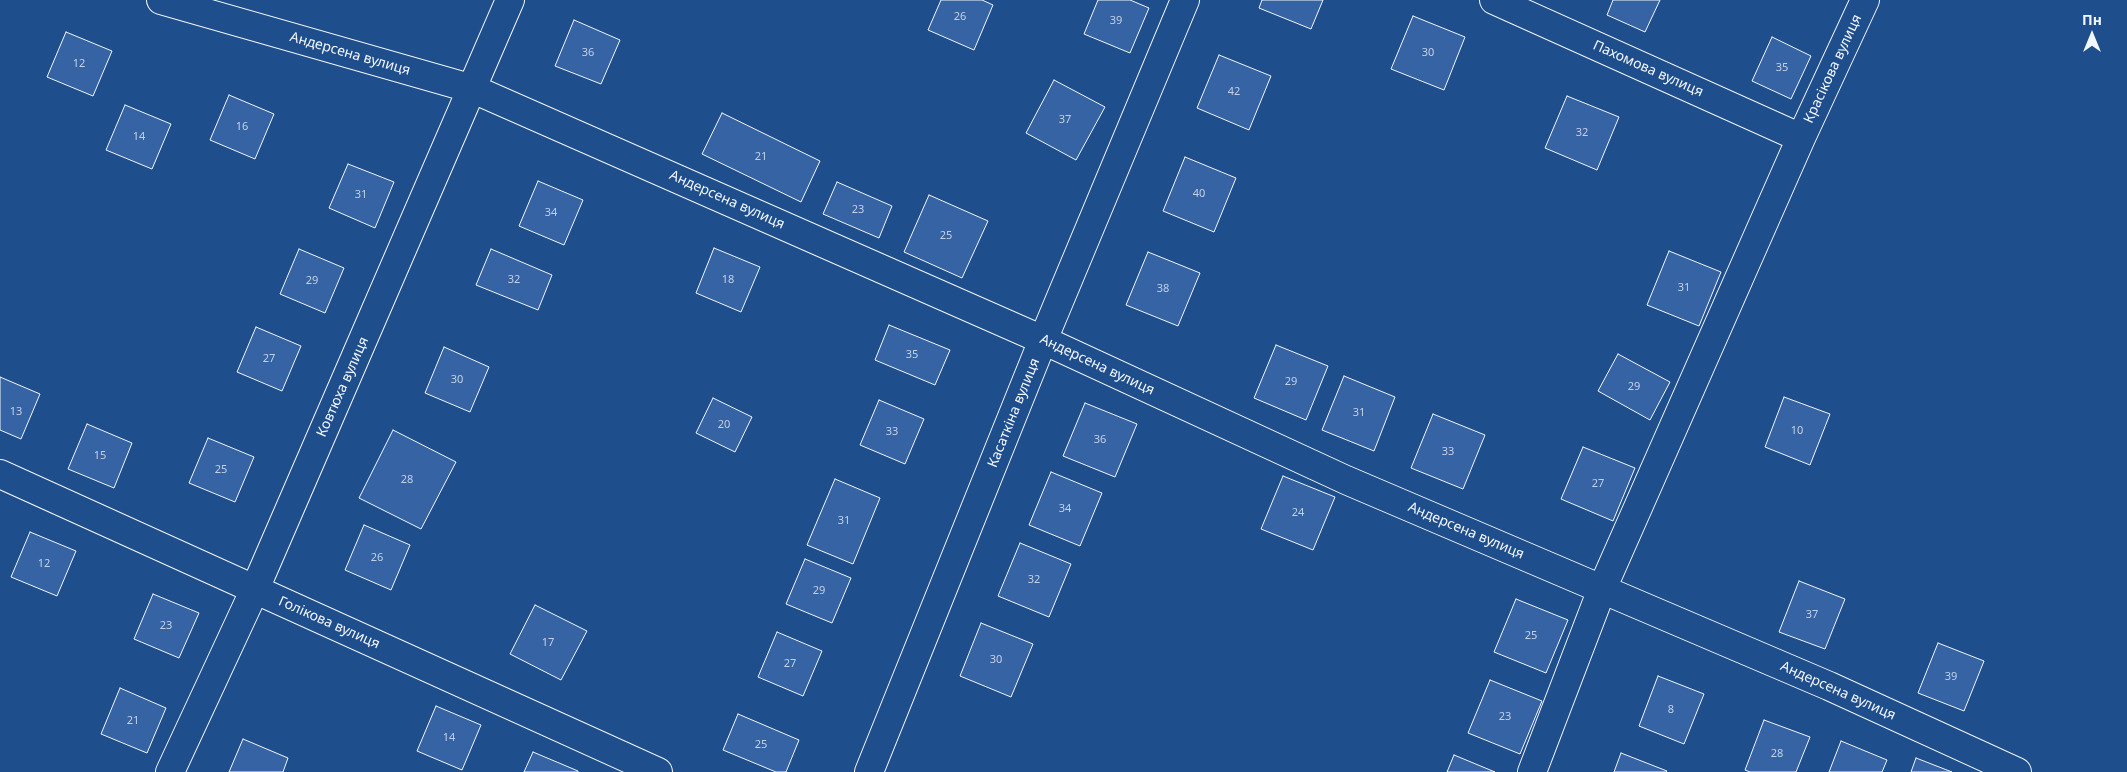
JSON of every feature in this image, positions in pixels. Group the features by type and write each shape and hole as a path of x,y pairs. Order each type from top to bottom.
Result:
{"street":[{"name":"Андерсена вулиця","path":"161,0 473,88 1043,340 1346,480 1829,686 2017,772"},
{"name":"Ковтюха вулиця","path":"170,772 255,589 510,0"},
{"name":"Касаткіна вулиця","path":"869,772 1043,340 1185,0"},
{"name":"Пахомова вулиця","path":"1494,0 1801,138"},
{"name":"Красікова вулиця","path":"1532,772 1602,589 1801,138 1865,0"},
{"name":"Голікова вулиця","path":"0,474 658,772"}],"building":[{"path":"941,0 982,0 993,5 974,50 928,30"},
{"path":"1098,0 1130,0 1149,8 1130,53 1084,34"},
{"path":"1262,0 1323,0 1311,29 1259,8"},
{"path":"1613,0 1660,0 1645,32 1607,15"},
{"path":"1413,16 1465,37 1444,90 1391,69"},
{"path":"574,20 620,40 601,84 555,66"},
{"path":"66,32 112,51 93,96 47,77"},
{"path":"1772,37 1811,56 1791,99 1752,81"},
{"path":"1219,55 1271,76 1249,130 1197,108"},
{"path":"1054,80 1105,107 1076,160 1026,133"},
{"path":"229,95 274,114 255,159 210,140"},
{"path":"1567,96 1619,117 1597,170 1545,148"},
{"path":"125,105 171,124 152,169 106,150"},
{"path":"722,113 820,161 801,202 702,154"},
{"path":"1185,157 1236,178 1214,232 1163,211"},
{"path":"348,164 394,182 375,228 329,208"},
{"path":"538,181 583,200 564,245 519,226"},
{"path":"837,182 892,206 879,238 823,214"},
{"path":"929,195 988,221 962,278 904,252"},
{"path":"714,248 760,267 741,312 696,293"},
{"path":"299,249 344,268 325,313 280,294"},
{"path":"491,249 552,275 538,310 476,285"},
{"path":"1669,251 1721,272 1699,326 1647,305"},
{"path":"1148,252 1200,273 1178,326 1126,305"},
{"path":"889,325 950,350 935,385 875,360"},
{"path":"256,327 301,346 282,391 237,372"},
{"path":"1276,345 1328,366 1306,420 1254,398"},
{"path":"444,347 489,367 470,412 425,393"},
{"path":"1618,354 1670,382 1650,420 1598,391"},
{"path":"1344,376 1395,397 1374,451 1322,430"},
{"path":"0,377 40,394 21,439 0,430"},
{"path":"1784,397 1830,414 1810,465 1765,447"},
{"path":"713,398 752,417 735,452 696,433"},
{"path":"879,400 924,419 905,464 860,445"},
{"path":"1085,403 1137,424 1115,477 1063,456"},
{"path":"1433,414 1485,435 1463,489 1411,468"},
{"path":"87,424 132,443 114,488 68,469"},
{"path":"393,430 456,462 421,529 359,498"},
{"path":"208,438 254,457 235,502 189,483"},
{"path":"1583,447 1635,468 1613,521 1561,499"},
{"path":"1051,472 1102,493 1080,546 1029,525"},
{"path":"1283,476 1335,497 1313,550 1261,529"},
{"path":"835,479 880,498 853,564 807,545"},
{"path":"364,525 410,545 391,590 345,570"},
{"path":"30,532 76,551 57,596 11,577"},
{"path":"1020,543 1071,564 1049,617 998,596"},
{"path":"805,559 851,578 832,623 786,604"},
{"path":"1799,581 1845,599 1825,649 1779,632"},
{"path":"153,594 199,613 179,658 134,639"},
{"path":"1516,599 1568,620 1546,673 1494,652"},
{"path":"535,605 587,631 561,680 510,654"},
{"path":"981,623 1033,644 1011,697 960,676"},
{"path":"777,632 822,651 803,696 758,677"},
{"path":"1938,643 1984,661 1964,711 1918,693"},
{"path":"1658,676 1704,694 1684,744 1639,726"},
{"path":"1490,680 1542,701 1520,754 1468,733"},
{"path":"120,688 166,708 147,753 101,734"},
{"path":"436,706 481,725 462,770 417,751"},
{"path":"738,714 799,740 786,772 776,772 723,750"},
{"path":"1764,720 1810,737 1796,772 1750,772 1745,770"},
{"path":"243,739 288,758 283,772 229,772"},
{"path":"1841,741 1887,760 1882,772 1829,772"},
{"path":"533,752 578,771 578,772 524,772"},
{"path":"1621,753 1667,771 1614,772"},
{"path":"1454,755 1495,772 1447,772"},
{"path":"1916,758 1952,772 1911,772"}]}
